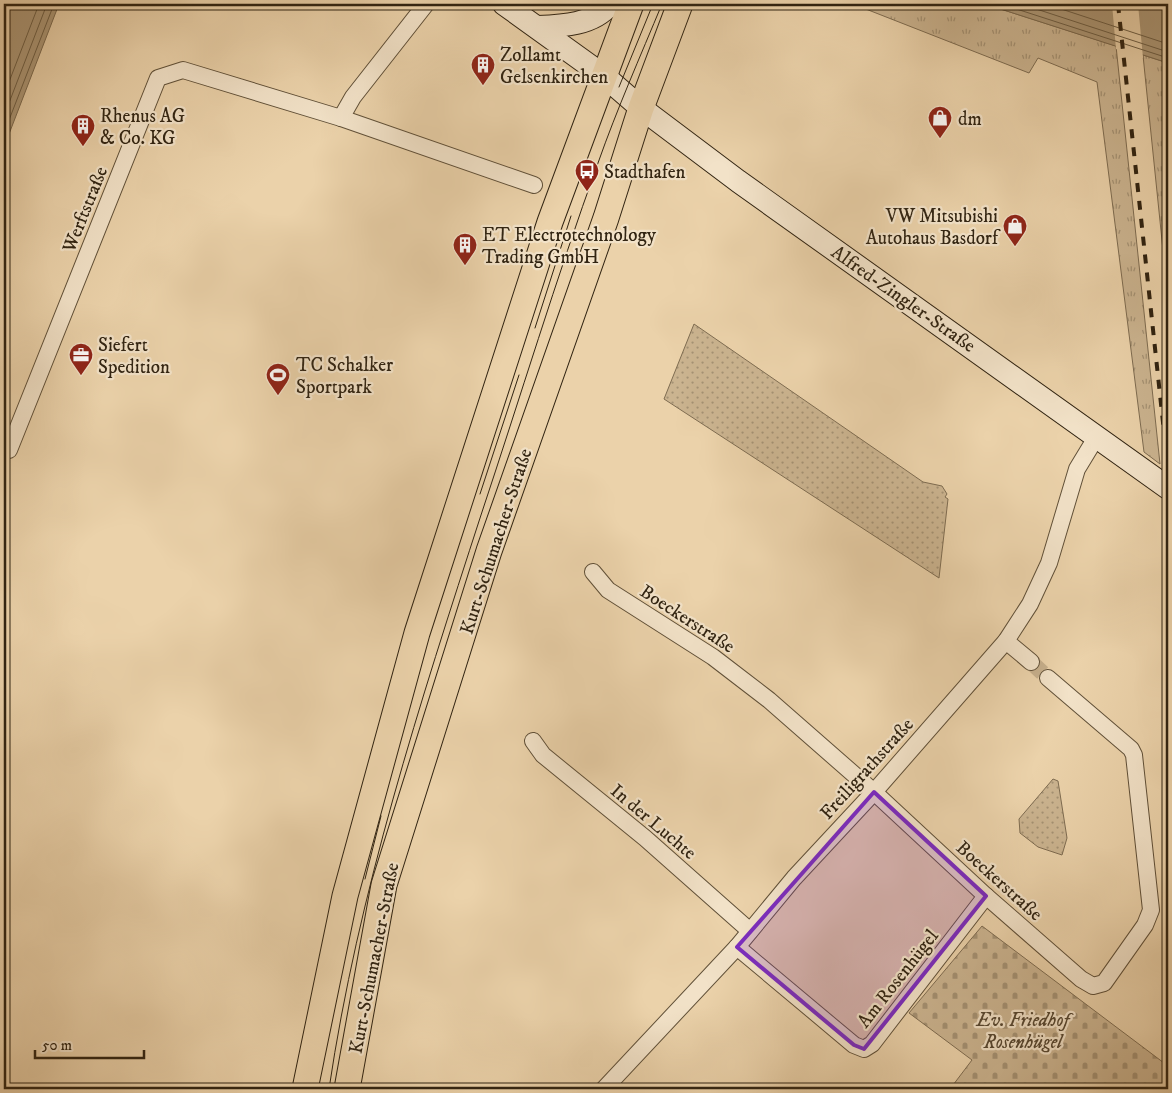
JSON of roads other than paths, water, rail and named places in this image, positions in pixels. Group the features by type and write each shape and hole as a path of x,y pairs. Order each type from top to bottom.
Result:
{"main road":[{"name":"Kurt-Schumacher-Straße","path":"305,1089 344,896 417,633 547,231 631,4"},
{"name":"Kurt-Schumacher-Straße","path":"347,1089 384,885 490,552 606,218 641,108 680,4"}],"street":[{"path":"341,118 353,97 426,4"},
{"name":"Alfred-Zingler-Straße","path":"504,4 604,76 641,108 738,181 1168,488"},
{"path":"537,27 564,26 597,17 610,4"},
{"name":"Werftstraße","path":"9,450 158,78 183,70 341,118 534,185"},
{"name":"Freiligrathstraße","path":"604,1089 738,947 794,878 874,792 1006,641 1030,604 1049,563 1077,468 1097,436"},
{"name":"Boeckerstraße","path":"593,572 608,590 698,647 769,700 874,792 986,896 1081,979 1093,986 1104,983 1145,925 1152,910 1134,755 1131,749 1048,678"},
{"path":"1006,641 1031,662"},
{"name":"In der Luchte","path":"533,741 543,755 645,838 750,931"},
{"name":"Am Rosenhügel","path":"738,947 854,1045 864,1049 872,1044 986,896"}],"water":[{"path":"4,4 59,4 4,147"},
{"path":"985,4 1168,4 1168,63"}],"tunnel":[{"path":"1031,662 1048,678"}],"tram line":[{"path":"619,87 653,4"},
{"path":"329,1089 356,943 393,799 436,656 583,207 613,123 662,4"},
{"path":"535,328 571,216"},
{"path":"480,494 519,375"},
{"path":"365,879 381,816"}],"railway":[{"path":"1118,4 1168,469"}],"place":[{"name":"Zollamt Gelsenkirchen","path":"483,86"},
{"name":"dm","path":"940,139"},
{"name":"Rhenus AG & Co. KG","path":"83,147"},
{"name":"Stadthafen","path":"587,192"},
{"name":"VW Mitsubishi Autohaus Basdorf","path":"1015,247"},
{"name":"ET Electrotechnology Trading GmbH","path":"465,266"},
{"name":"Siefert Spedition","path":"81,376"},
{"name":"TC Schalker Sportpark","path":"278,396"}],"park label":[{"name":"Ev. Friedhof Rosenhügel","path":"1023,1030"}]}
